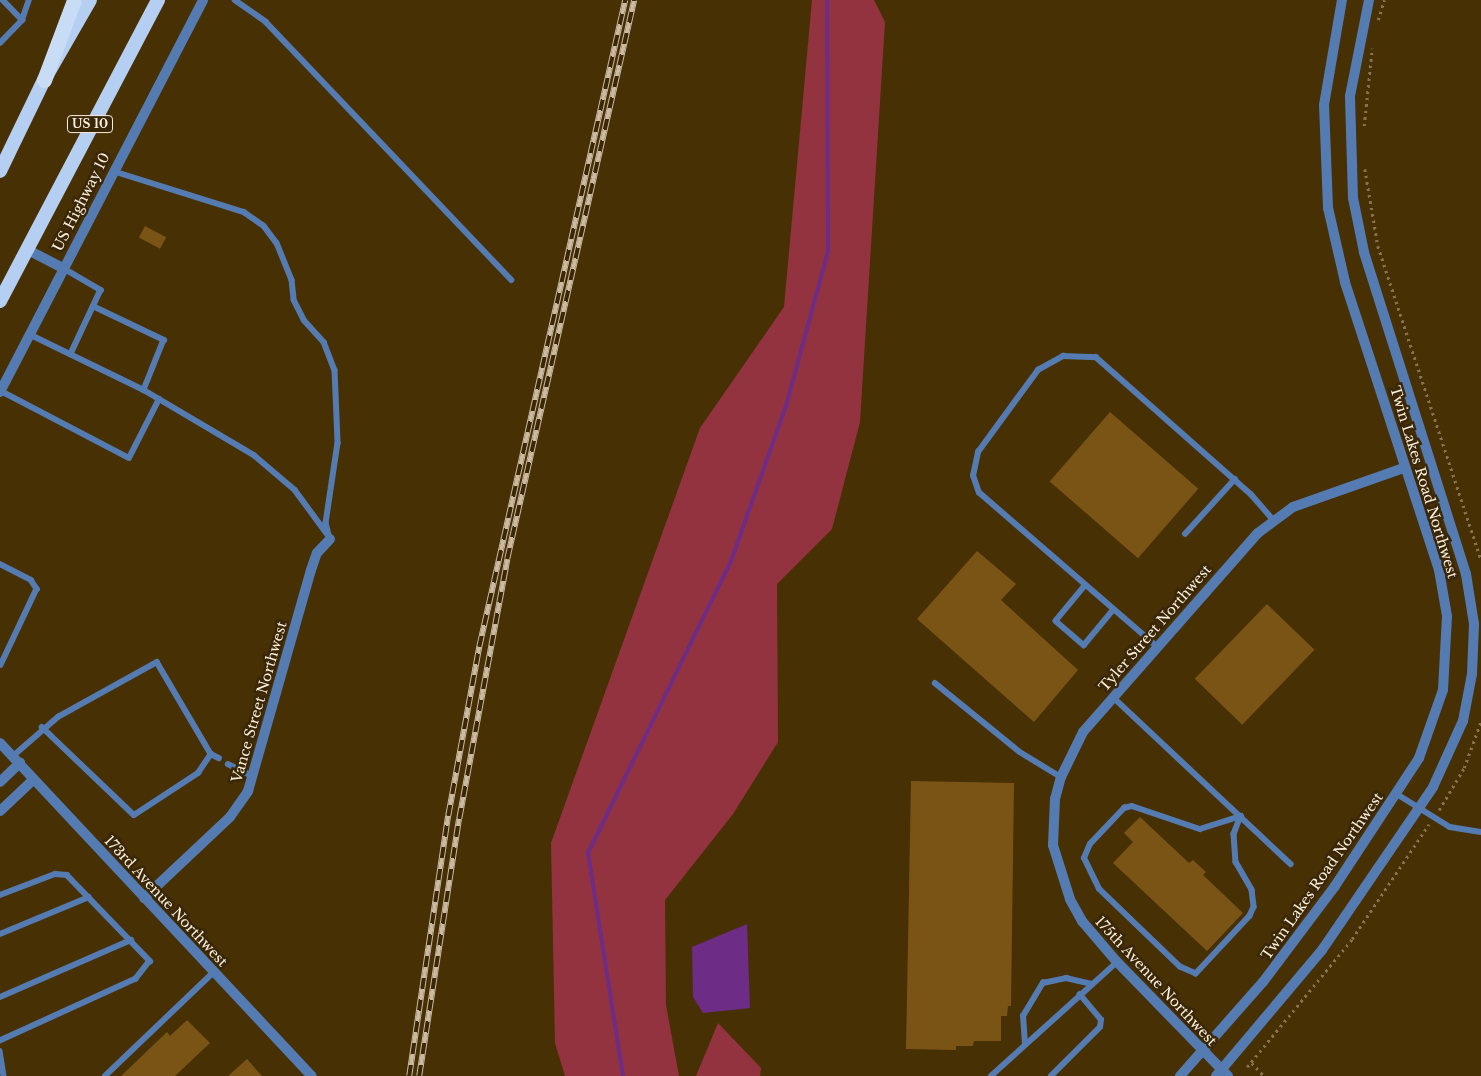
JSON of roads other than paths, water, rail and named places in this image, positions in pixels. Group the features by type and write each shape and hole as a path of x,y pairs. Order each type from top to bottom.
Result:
{"highway":[{"path":"44,80 74,0"},
{"path":"0,171 44,80 90,0"},
{"name":"US 10","path":"0,301 158,0"}],"street":[{"name":"US Highway 10","path":"0,392 203,0"},
{"name":"Twin Lakes Road Northwest","path":"1180,1076 1301,933 1397,794 1419,758 1436,714 1448,640 1439,570 1404,468 1345,282 1328,208 1324,105 1342,0"},
{"name":"Twin Lakes Road Northwest","path":"1222,1074 1322,950 1420,807 1445,765 1462,721 1472,674 1474,624 1460,550 1356,223 1350,172 1350,96 1369,0"},
{"path":"26,249 63,268"},
{"name":"Tyler Street Northwest","path":"1070,899 1053,845 1055,799 1061,777 1083,732 1157,647 1274,520 1313,499 1404,468"},
{"name":"Vance Street Northwest","path":"144,898 230,817 252,776 311,570 317,553 330,539"},
{"name":"173rd Avenue Northwest","path":"0,743 312,1076"},
{"path":"0,782 16,760"},
{"path":"0,811 34,780"},
{"name":"175th Avenue Northwest","path":"1070,899 1082,921 1117,962 1222,1074"}],"lane":[{"path":"2,0 22,20"},
{"path":"0,43 22,20 30,0"},
{"path":"235,0 266,22 512,280"},
{"path":"113,171 244,212 264,226 277,243 292,280 294,300 304,320 324,342 335,370 338,443 326,523 330,539"},
{"path":"63,268 101,290 71,354"},
{"path":"93,306 164,340 144,390"},
{"path":"29,334 144,390 266,463 296,490 330,539"},
{"path":"1157,647 979,493 973,476 978,452 1038,370 1063,356 1096,357 1235,479 1274,520"},
{"path":"0,392 129,458 159,399"},
{"path":"1185,534 1235,479"},
{"path":"0,564 31,580 37,589 0,666"},
{"path":"1086,586 1056,621 1084,645 1113,610"},
{"path":"16,760 42,727 157,662 211,754 219,758"},
{"path":"935,683 1020,752 1061,777"},
{"path":"1113,696 1291,864"},
{"path":"42,727 134,815 198,773 211,754"},
{"path":"228,764 252,776"},
{"path":"1397,794 1434,817 1463,831 1481,832"},
{"path":"1124,808 1146,808 1200,829 1240,816 1234,834 1236,862 1252,890 1254,907 1250,916 1202,970 1189,974 1099,888 1084,853 1124,808"},
{"path":"0,895 55,874 67,875 150,961 143,974 0,1041"},
{"path":"0,934 89,897"},
{"path":"0,997 131,940"},
{"path":"990,1076 1117,962"},
{"path":"105,1076 214,972"},
{"path":"1025,1044 1023,1016 1043,983 1066,978 1092,984"},
{"path":"1051,1076 1100,1027 1101,1020 1080,995"},
{"path":"0,1051 4,1076"}],"waterway":[{"path":"623,1076 588,853 731,561 786,406 828,251 827,0"}],"railway":[{"path":"409,1076 448,816 479,647 625,0"},
{"path":"419,1076 459,819 507,559 634,0"}]}
